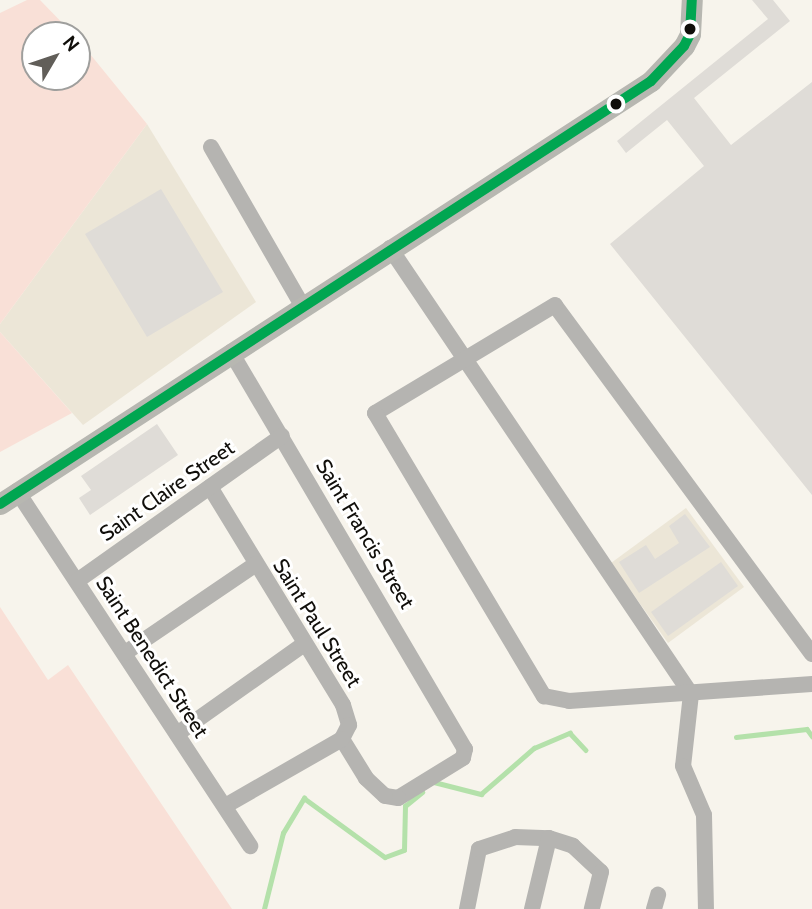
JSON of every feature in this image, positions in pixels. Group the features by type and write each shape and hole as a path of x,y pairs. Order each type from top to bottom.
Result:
{"main road":[{"path":"8,498 302,304 651,81 684,46 690,34 692,0"}],"street":[{"path":"211,147 302,304"},
{"path":"390,248 691,694 683,766 704,815 706,909"},
{"path":"812,654 555,305 375,414 544,696 569,701 812,684"},
{"name":"Saint Francis Street","path":"231,352 462,739 463,758 398,798 385,796 366,778 342,739"},
{"name":"Saint Claire Street","path":"78,581 282,436"},
{"name":"Saint Paul Street","path":"210,486 343,705 349,725 342,739"},
{"name":"Saint Benedict Street","path":"8,498 78,581 250,846"},
{"path":"124,653 256,564"},
{"path":"177,734 304,643"},
{"path":"225,806 342,739"},
{"path":"467,909 479,849 515,837 548,838 573,846 601,872 592,909"},
{"path":"532,909 548,838"}],"shaded area":[{"path":"27,0 40,0 60,21 21,21 21,91 91,91 91,55 147,124 0,324 0,13"},
{"path":"147,124 256,302 83,425 0,332 0,324"},
{"path":"0,332 72,413 0,452"},
{"path":"686,508 744,587 668,643 611,563"},
{"path":"0,607 48,680 68,665 232,909 0,909"}],"building":[{"path":"752,0 773,0 790,21 694,98 731,145 812,82 812,495 610,244 704,166 667,120 626,153 617,141 768,19"},
{"path":"161,189 223,292 147,337 85,234"},
{"path":"157,424 178,455 90,515 79,498 91,490 81,476"},
{"path":"685,514 710,547 639,593 619,562 646,545 655,559 679,543 669,526"},
{"path":"721,562 738,586 668,636 651,612"}],"waterway":[{"path":"736,737 807,729 812,736"},
{"path":"434,782 481,794 534,748 570,733 586,750"},
{"path":"264,909 283,833 304,798 385,857 404,850 405,806 422,792"}],"transit line":[{"path":"0,504 651,81 684,46 690,34 692,0"}]}
